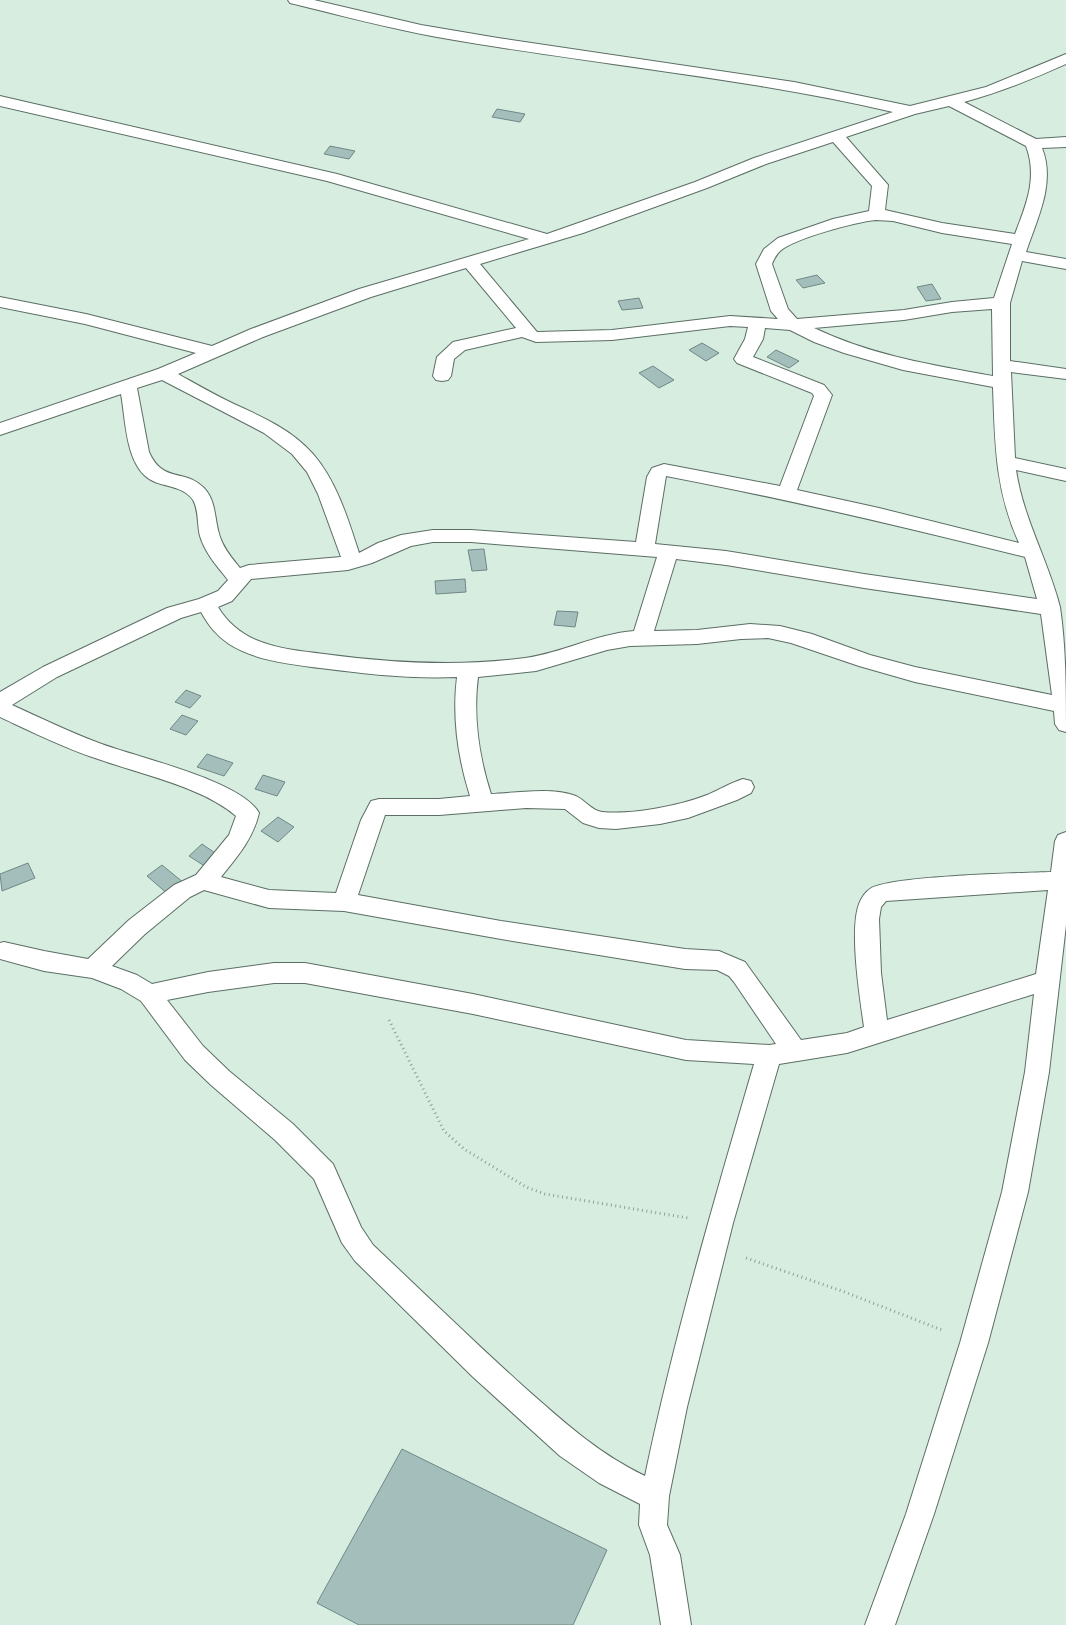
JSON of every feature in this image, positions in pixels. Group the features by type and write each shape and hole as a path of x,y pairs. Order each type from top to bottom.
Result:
{"street":[{"path":"295,0 438,33 801,88 867,100 910,111"},
{"path":"0,429 164,373 257,333 365,293 547,239 700,185 760,161 910,111 990,90 1028,76 1066,58"},
{"path":"950,100 1033,144 1066,142"},
{"path":"0,101 331,177 547,239"},
{"path":"836,136 880,185 876,206 877,215"},
{"path":"206,604 218,624 228,633 252,646 277,655 355,666 407,669 499,668 550,661 608,642 642,638 699,636 755,630 782,633 866,661 1064,714 1050,608 1033,553 1023,531 1010,491 1006,462 1002,382 1001,303 1018,248 1038,194 1037,158 1033,144"},
{"path":"1002,382 909,366 850,349 820,338 792,325 780,312 765,270 765,258 778,244 789,239 846,221 877,215 911,220 959,231 1066,264"},
{"path":"469,261 517,317 530,336 536,337 605,335 721,322 792,325 904,315 952,307 1001,303"},
{"path":"0,302 86,319 214,352"},
{"path":"757,324 754,339 743,359 818,389 823,395 786,494"},
{"path":"442,376 446,358 459,346 526,331"},
{"path":"1002,364 1066,374"},
{"path":"164,373 187,387 247,415 277,432 301,451 325,488 352,562"},
{"path":"127,385 131,397 137,436 145,464 154,474 184,483 200,496 204,505 210,538 215,549 239,580"},
{"path":"1006,462 1066,475"},
{"path":"644,549 656,477 659,472 663,470 786,494 923,524 1033,553"},
{"path":"0,702 50,672 174,613 206,604 225,596 245,573 352,562 366,558 401,542 433,536 470,536 644,549 726,558 871,582 1050,608"},
{"path":"642,638 668,552"},
{"path":"469,669 465,703 467,737 474,778 483,804"},
{"path":"0,708 92,749 212,791 244,808 248,814 241,835 204,881 192,885 182,891 137,928 93,969"},
{"path":"344,902 372,820 379,807 467,806 526,800 567,801 573,803 588,817 596,819 650,818 690,810 719,800 743,787"},
{"path":"880,1625 920,1514 974,1343 1014,1192 1037,1072 1047,980 1059,949 1061,880 1066,841"},
{"path":"877,1034 869,973 868,919 870,904 878,895 886,892 928,888 1061,880"},
{"path":"204,881 269,899 344,902 494,929 567,939 666,956 726,962 737,969 795,1051"},
{"path":"1,950 44,961 93,969 129,982 149,994 194,1053 220,1078 284,1132 324,1172 351,1235 364,1253 483,1368 570,1446 609,1473 655,1496"},
{"path":"149,994 208,982 287,972 375,985 686,1050 769,1055 847,1043 1047,980"},
{"path":"676,1625 665,1554 653,1525 655,1496 674,1407 718,1235 769,1055"}],"path":[{"path":"375,985 393,1031 444,1131 464,1149 526,1187 545,1194 718,1235 842,1291 974,1343"}],"building":[{"path":"497,109 525,114 520,122 492,117"},
{"path":"330,146 355,151 349,159 324,154"},
{"path":"817,275 825,283 803,288 796,280"},
{"path":"932,284 941,299 926,301 917,287"},
{"path":"639,298 643,308 622,310 618,301"},
{"path":"702,343 719,353 706,361 689,350"},
{"path":"776,350 799,361 789,368 767,357"},
{"path":"653,366 674,380 659,388 639,373"},
{"path":"484,549 487,570 472,571 468,550"},
{"path":"465,579 466,592 436,594 435,581"},
{"path":"557,611 578,612 575,627 554,625"},
{"path":"186,690 201,696 190,708 175,702"},
{"path":"182,715 198,721 186,735 170,729"},
{"path":"207,754 233,763 224,776 197,767"},
{"path":"263,775 285,782 277,796 255,789"},
{"path":"278,817 294,827 278,842 261,831"},
{"path":"202,844 218,855 206,867 189,856"},
{"path":"28,863 35,878 2,891 0,874"},
{"path":"162,865 184,883 169,895 147,876"},
{"path":"402,1449 607,1550 573,1625 359,1625 317,1603"}]}
